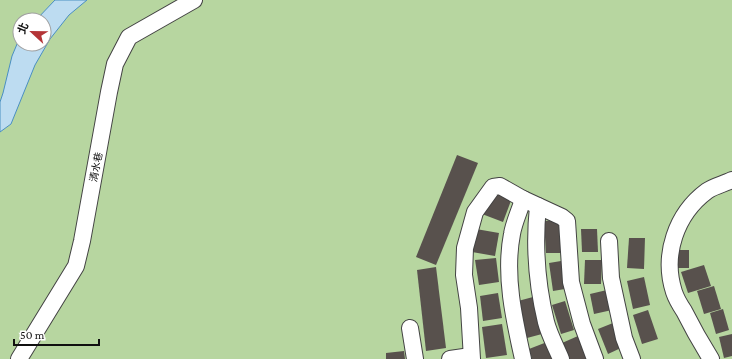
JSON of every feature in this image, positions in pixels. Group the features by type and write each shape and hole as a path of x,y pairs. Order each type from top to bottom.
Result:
{"lane":[{"name":"清水巷","path":"19,359 76,266 115,64 129,37 194,0"},
{"path":"710,359 674,292 669,270 670,250 679,226 694,202 708,190 732,180"},
{"path":"450,359 471,357 469,308 464,275 465,248 475,212 493,187 500,186 567,221 571,282 582,324 595,359"},
{"path":"523,199 512,233 510,260 512,296 523,359"},
{"path":"538,206 536,228 540,287 546,323 561,359"},
{"path":"609,241 611,278 624,338 632,359"},
{"path":"410,328 415,359"}],"green space":[{"path":"0,0 732,0 732,359 0,359"}],"water":[{"path":"55,0 87,0 69,15 52,36 52,12 44,12"},
{"path":"14,52 42,52 35,65 11,124 0,132 0,102"}],"building":[{"path":"457,155 478,163 436,265 416,257"},
{"path":"491,190 512,198 503,222 482,214"},
{"path":"559,220 561,253 546,253 544,221"},
{"path":"476,229 499,233 495,256 472,252"},
{"path":"581,229 597,229 598,252 582,252"},
{"path":"629,238 645,238 644,269 627,268"},
{"path":"678,250 689,250 689,268 678,268"},
{"path":"496,258 499,282 479,285 475,260"},
{"path":"585,260 602,260 601,284 584,284"},
{"path":"561,261 565,289 553,291 549,263"},
{"path":"704,265 711,286 688,293 681,272"},
{"path":"436,267 446,348 426,351 417,270"},
{"path":"644,277 650,305 633,309 627,281"},
{"path":"714,286 721,309 704,314 697,291"},
{"path":"607,290 612,310 594,314 590,294"},
{"path":"498,293 502,318 483,321 480,296"},
{"path":"533,297 542,334 527,338 518,301"},
{"path":"565,301 574,330 561,334 552,305"},
{"path":"723,309 729,330 716,334 710,313"},
{"path":"648,310 658,339 642,344 633,315"},
{"path":"613,323 623,347 608,354 598,329"},
{"path":"502,324 507,355 486,358 482,327"},
{"path":"732,334 732,356 724,358 719,337"},
{"path":"578,336 587,359 569,359 562,343"},
{"path":"547,342 554,359 532,359 529,349"},
{"path":"404,351 405,359 386,359 386,353"}]}
